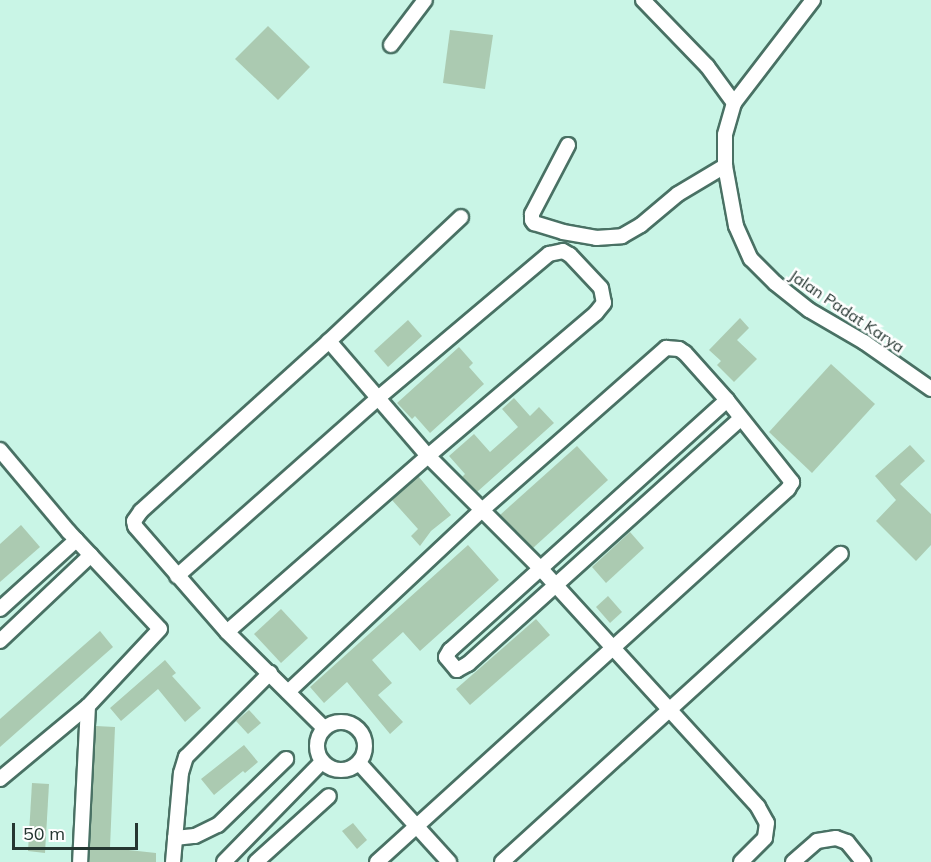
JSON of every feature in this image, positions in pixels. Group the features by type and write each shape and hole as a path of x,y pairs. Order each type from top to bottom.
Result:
{"street":[{"path":"391,45 425,0"},
{"path":"643,0 707,66 734,103"},
{"name":"Jalan Padat Karya","path":"813,0 734,103 725,135 725,166 736,226 751,259 775,283 809,310 872,347 931,389"},
{"path":"568,145 532,214 532,220 534,223 563,232 596,238 622,236 640,225 678,194 725,166"},
{"path":"324,728 227,632 177,576 135,526 136,516 329,341 461,217"},
{"path":"177,576 378,398 549,254 563,251 570,255 601,288 604,303 596,313 227,632"},
{"path":"329,341 428,456 541,569 758,807 767,823 765,838 741,862"},
{"path":"288,692 481,511 666,348 679,349 685,353 727,400 792,482 791,486 614,649 377,862"},
{"path":"727,400 446,654 456,669 460,670 468,664 741,418"},
{"path":"0,778 88,706 160,629 2,458"},
{"path":"0,609 76,540"},
{"path":"502,862 841,554"},
{"path":"0,641 91,555"},
{"path":"173,862 181,773 186,757 270,673"},
{"path":"80,862 88,706"},
{"path":"340,722 355,727 361,733 365,748 358,763 344,771 328,767 322,762 316,744 324,728 340,722"},
{"path":"175,838 195,836 218,825 286,759"},
{"path":"224,862 322,762"},
{"path":"358,763 449,862"},
{"path":"256,862 329,796"},
{"path":"793,862 817,842 836,838 847,842 863,862"}],"building":[{"path":"268,26 310,67 278,100 235,59"},
{"path":"450,30 493,35 485,89 443,83"},
{"path":"740,318 749,328 737,340 757,359 734,382 717,365 721,361 709,350"},
{"path":"408,320 422,336 388,367 374,351"},
{"path":"459,347 473,363 469,367 484,384 430,433 415,416 412,419 397,403"},
{"path":"831,364 875,404 812,473 769,432"},
{"path":"514,398 530,416 539,407 554,423 477,492 462,477 465,474 449,456 474,434 490,452 518,427 502,409"},
{"path":"910,445 925,461 900,484 931,514 931,545 916,561 876,521 896,500 875,476"},
{"path":"577,446 608,480 533,548 500,515"},
{"path":"418,476 451,515 431,531 420,546 411,536 418,529 392,500"},
{"path":"21,525 40,547 0,582 0,544"},
{"path":"630,532 644,548 606,583 592,567"},
{"path":"468,545 499,580 420,651 403,632 372,660 392,683 378,695 403,722 390,734 347,682 324,703 310,687"},
{"path":"608,596 622,612 610,623 596,607"},
{"path":"281,609 308,638 281,663 254,634"},
{"path":"536,619 550,635 470,705 456,689"},
{"path":"100,631 113,647 0,747 0,719"},
{"path":"165,660 176,673 172,676 201,708 185,722 158,689 121,721 110,708"},
{"path":"249,710 261,723 248,734 236,721"},
{"path":"96,726 115,727 110,848 156,853 156,862 89,862"},
{"path":"244,745 258,762 245,773 243,771 214,795 201,779"},
{"path":"32,783 49,784 45,853 28,851"},
{"path":"353,823 367,840 357,849 342,831"}]}
